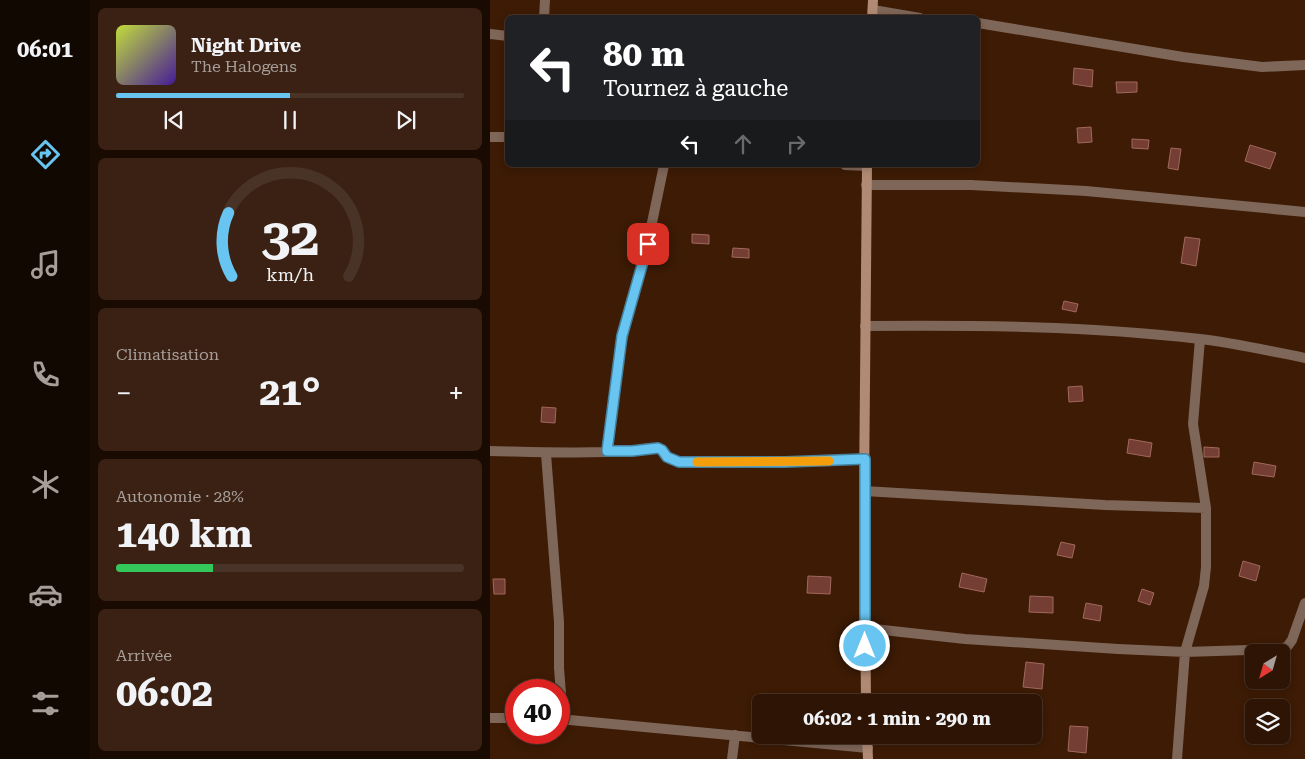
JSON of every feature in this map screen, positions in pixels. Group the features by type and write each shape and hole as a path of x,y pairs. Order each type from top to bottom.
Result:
{"street":[{"path":"544,15 545,0"},
{"path":"873,9 904,15"},
{"path":"980,23 1183,57 1262,67 1305,65"},
{"path":"490,34 505,36"},
{"path":"490,137 505,137"},
{"path":"607,451 623,333 644,261 664,167"},
{"path":"866,694 864,491 867,167"},
{"path":"866,185 971,185 1086,191 1305,212"},
{"path":"866,326 1032,327 1200,339 1305,358"},
{"path":"1177,759 1185,652 1204,586 1206,508 1193,424 1200,339"},
{"path":"490,451 546,454 632,451 658,448 667,457 679,462 785,462 865,459"},
{"path":"546,454 557,585 560,679"},
{"path":"864,491 1105,505 1206,508"},
{"path":"865,628 965,639 1185,652 1278,649 1287,647 1292,640 1305,604"},
{"path":"490,718 505,718"},
{"path":"570,720 868,748"},
{"path":"732,759 735,735"},
{"path":"868,744 868,759"}],"building":[{"path":"1074,68 1093,70 1092,87 1073,84"},
{"path":"1116,82 1137,82 1137,92 1117,93"},
{"path":"1091,127 1092,142 1078,143 1077,128"},
{"path":"1132,139 1149,140 1148,149 1132,148"},
{"path":"1250,145 1276,153 1270,169 1245,161"},
{"path":"1171,148 1181,149 1178,170 1168,168"},
{"path":"692,234 709,235 709,244 692,243"},
{"path":"1185,237 1200,239 1196,266 1181,263"},
{"path":"733,248 749,249 749,258 732,257"},
{"path":"1064,301 1078,304 1076,312 1062,309"},
{"path":"1082,386 1083,401 1069,402 1068,387"},
{"path":"542,407 556,408 555,423 541,422"},
{"path":"1129,439 1152,443 1150,457 1127,453"},
{"path":"1204,447 1219,448 1219,457 1204,457"},
{"path":"1254,462 1276,466 1274,477 1252,474"},
{"path":"1061,542 1075,545 1072,558 1057,555"},
{"path":"1243,561 1260,566 1256,581 1239,576"},
{"path":"962,573 987,579 984,592 959,587"},
{"path":"808,576 831,577 830,594 807,593"},
{"path":"493,579 505,579 505,594 494,594"},
{"path":"1142,589 1154,593 1150,605 1138,601"},
{"path":"1030,596 1053,597 1053,613 1029,612"},
{"path":"1086,603 1102,606 1100,621 1083,618"},
{"path":"1026,662 1044,664 1042,689 1023,687"},
{"path":"1070,726 1088,727 1086,753 1068,751"}],"slow traffic":[{"path":"697,462 829,461"}],"route":[{"path":"648,244 622,336 607,451 632,451 653,447 662,450 673,461 679,462 785,462 865,459 865,646"}]}
